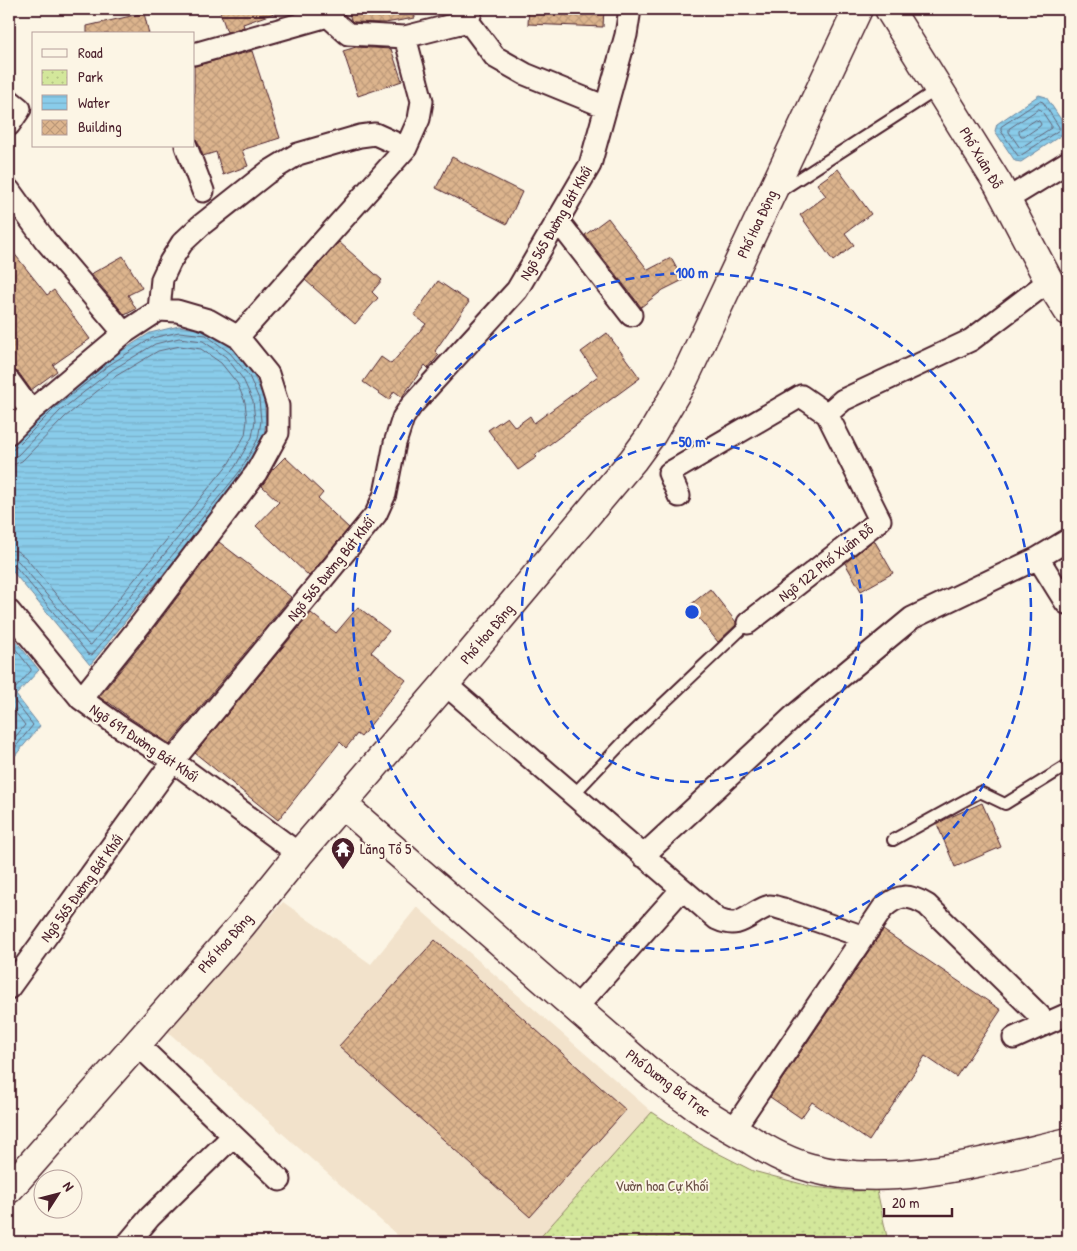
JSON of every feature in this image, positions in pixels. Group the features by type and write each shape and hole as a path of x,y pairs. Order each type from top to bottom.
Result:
{"street":[{"name":"Ngõ 565 Đường Bát Khối","path":"9,988 173,761 376,514 385,494 395,443 403,418 411,406 517,290 590,165 626,35 630,9"},
{"path":"195,54 328,16 348,34 405,37 470,15 495,57 525,74 606,107"},
{"path":"855,17 893,15"},
{"name":"Phố Xuân Đỗ","path":"893,15 998,184 1061,296"},
{"name":"Phố Hoa Động","path":"9,1189 241,926 299,854 633,460 652,434 684,379 855,17"},
{"path":"238,337 406,148 419,119 422,101 405,37"},
{"path":"159,310 162,279 182,243 213,215 267,172 298,154 360,136 375,134 406,148"},
{"path":"187,148 203,191"},
{"path":"1006,200 1068,162"},
{"path":"9,190 45,240 124,334"},
{"path":"558,221 631,315"},
{"path":"679,496 669,472 801,396 827,414 843,400 1061,296"},
{"path":"9,433 30,411 124,334 159,310 177,311 208,320 238,337 268,374 278,406 278,433 256,473 141,624 81,699"},
{"path":"9,381 30,411"},
{"name":"Ngõ 122 Phố Xuân Đỗ","path":"748,623 880,520 827,414"},
{"path":"643,856 796,714 912,618 1038,558 1068,540"},
{"path":"1038,558 1066,603"},
{"name":"Ngõ 691 Đường Bát Khối","path":"9,612 81,699 173,761 299,854"},
{"path":"445,684 717,919 726,923 736,923 769,906 864,937"},
{"name":"Phố Dương Bá Trạc","path":"342,804 646,1069 682,1097 733,1130 788,1161 810,1168 851,1176 904,1175 984,1161 1068,1142"},
{"path":"576,1008 682,889"},
{"path":"733,1130 883,908 897,898 914,898 927,905 1040,1016"},
{"path":"1014,1038 1068,1014"},
{"path":"137,1044 280,1180"},
{"path":"129,1242 150,1217 233,1136"}],"lane":[{"path":"770,197 939,88"},
{"path":"573,795 628,737 748,623"},
{"path":"892,840 980,792 1005,804 1068,765"}],"shaded area":[{"path":"283,902 371,964 417,907 652,1112 536,1242 405,1242 168,1032"}],"green space":[{"name":"Vườn hoa Cự Khối","path":"652,1112 700,1144 753,1171 813,1187 850,1191 877,1190 888,1242 536,1242"}],"water":[{"path":"1039,95 1046,97 1066,127 1063,134 1021,162 1015,161 995,131 997,124"},
{"path":"179,326 208,331 234,349 253,374 264,398 266,421 263,441 244,474 90,665 9,567 9,448 52,403 106,361 150,333"},
{"path":"12,636 39,670 16,695 40,726 9,763 9,639"}],"building":[{"path":"219,9 277,9 277,12 243,24 244,27 227,32"},
{"path":"348,9 414,9 415,18 385,23 353,22"},
{"path":"529,9 604,9 603,27 528,24"},
{"path":"144,13 149,32 87,32 87,26"},
{"path":"356,47 391,49 402,81 358,96 343,51"},
{"path":"252,51 280,138 242,150 248,166 223,175 216,152 203,156 195,138 195,66"},
{"path":"452,157 522,192 507,224 436,188"},
{"path":"838,169 871,214 845,233 854,245 833,261 800,215 826,196 817,184"},
{"path":"608,218 648,270 671,258 683,280 663,290 641,307 585,235"},
{"path":"339,242 382,280 372,292 378,298 355,324 305,280"},
{"path":"9,247 47,295 54,290 90,339 53,365 57,371 31,390 19,373 9,369"},
{"path":"123,256 142,288 128,295 136,309 125,315 91,274"},
{"path":"438,281 469,302 435,351 439,355 428,368 425,365 402,397 394,391 389,400 363,382 381,357 391,364 426,324 414,315"},
{"path":"607,333 640,378 535,455 537,457 518,470 488,430 507,417 515,427 530,416 534,423 598,376 581,352"},
{"path":"285,457 323,493 318,499 349,528 309,576 256,526 279,502 262,486 272,470"},
{"path":"874,540 893,573 861,591 845,563"},
{"path":"219,542 291,597 170,744 99,697"},
{"path":"710,589 736,622 736,625 718,642 689,606"},
{"path":"358,607 389,631 371,652 406,680 361,737 357,734 346,748 340,742 278,820 195,753 311,613 336,633"},
{"path":"982,803 1001,847 955,867 937,824"},
{"path":"883,930 1001,1010 956,1077 925,1056 869,1141 812,1102 801,1118 770,1097"},
{"path":"435,940 626,1110 530,1217 339,1046"}],"place":[{"name":"Lăng Tổ 5","path":"343,870"}]}
